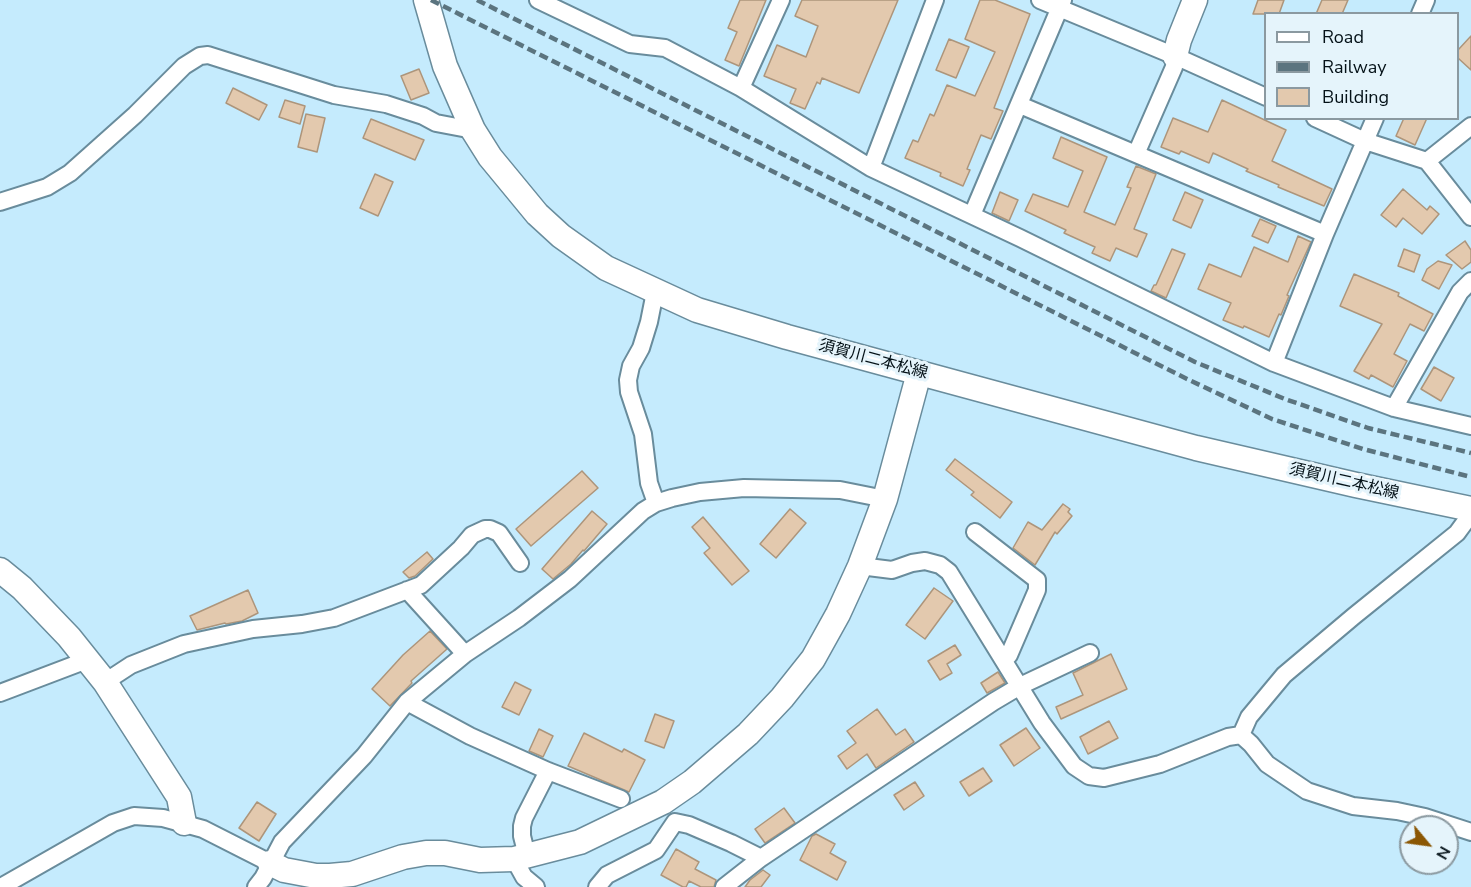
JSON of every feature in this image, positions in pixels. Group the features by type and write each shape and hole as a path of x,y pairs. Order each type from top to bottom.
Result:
{"street":[{"name":"須賀川二本松線","path":"426,0 445,66 473,130 490,157 537,214 561,236 606,268 655,292 697,310 732,321 1196,448 1356,486 1471,510"},
{"path":"538,0 630,44 665,48 741,88 871,168 1274,363 1394,408 1471,426"},
{"path":"741,88 781,0"},
{"path":"871,168 935,0"},
{"path":"1040,0 1061,4 1264,96"},
{"path":"1136,154 1174,67 1179,40 1196,0"},
{"path":"972,215 1061,4"},
{"path":"0,202 47,187 70,173 135,116 184,66 200,56 208,55 334,94 386,104 423,116 436,123 473,130"},
{"path":"1020,105 1325,234"},
{"path":"1319,120 1365,141 1427,161 1471,217"},
{"path":"1274,363 1325,234 1374,120"},
{"path":"1427,161 1471,126"},
{"path":"1394,408 1460,291 1471,281"},
{"path":"655,292 649,322 641,348 631,366 628,380 629,392 643,434 649,483 656,503"},
{"path":"1,887 113,823 127,818 148,816 184,823 203,829 284,870 351,881 377,864 426,853 445,853 480,860 521,858 580,842 663,802 692,782 748,734 782,698 813,659 838,614 860,566 885,500 919,373"},
{"path":"256,887 282,842 364,756 407,702 465,654 519,618 570,579 643,511 656,503 700,492 744,488 840,489 885,500"},
{"path":"1241,735 1249,717 1284,675 1458,533 1471,510"},
{"path":"105,682 131,665 184,645 253,630 334,618 421,585 461,548 471,535 485,529 499,533 520,563"},
{"path":"975,532 1037,580 1037,590 1009,655 1004,660"},
{"path":"860,566 892,570 912,562 925,561 940,565 949,572 1042,723 1074,766 1089,777 1098,779 1160,764 1228,737 1241,735"},
{"path":"0,570 22,588 69,637 105,682 175,790 184,823"},
{"path":"407,590 465,654"},
{"path":"724,887 761,858 1020,686 1090,653"},
{"path":"0,693 87,660"},
{"path":"407,702 471,736 548,771 621,799"},
{"path":"1241,735 1267,764 1307,791 1353,806 1416,815 1471,832"},
{"path":"536,887 524,877 521,858 522,826 548,771"},
{"path":"597,887 607,875 656,850 675,822 689,825 761,858"}],"building":[{"path":"740,0 766,0 739,66 725,60 737,32 728,28"},
{"path":"802,0 898,0 859,93 822,78 820,84 817,82 805,109 790,103 796,89 764,76 777,45 806,57 818,26 795,16"},
{"path":"980,0 995,0 1030,14 994,108 1003,111 991,139 981,135 967,169 970,170 963,186 940,176 941,173 905,158 913,140 918,142 930,114 934,116 947,85 975,96 995,52 965,39"},
{"path":"1258,0 1284,0 1280,12 1253,14"},
{"path":"1322,0 1348,0 1343,12 1317,12"},
{"path":"1471,36 1471,70 1459,59 1459,49"},
{"path":"949,39 969,47 956,78 936,70"},
{"path":"419,69 429,93 411,100 401,76"},
{"path":"233,88 267,105 259,120 226,103"},
{"path":"285,100 305,106 300,124 279,117"},
{"path":"1222,100 1286,130 1272,161 1332,189 1324,206 1278,187 1279,185 1213,153 1209,163 1181,151 1179,154 1161,147 1173,118 1208,132"},
{"path":"306,114 325,118 317,152 298,147"},
{"path":"371,119 424,140 415,160 363,138"},
{"path":"1403,120 1426,120 1415,145 1396,136"},
{"path":"1061,137 1107,157 1084,212 1115,225 1131,188 1127,187 1136,166 1156,174 1134,229 1147,234 1137,257 1116,248 1110,261 1092,253 1095,247 1064,233 1066,230 1025,211 1033,194 1068,207 1083,171 1053,158"},
{"path":"375,174 393,182 378,216 360,208"},
{"path":"1403,189 1427,210 1430,206 1439,214 1422,234 1403,218 1396,227 1381,215"},
{"path":"1000,192 1018,200 1009,221 992,213"},
{"path":"1185,192 1203,200 1191,228 1173,220"},
{"path":"1260,219 1276,226 1268,243 1252,236"},
{"path":"1298,236 1311,242 1287,295 1289,296 1281,315 1279,314 1269,337 1223,320 1231,303 1198,289 1209,264 1241,277 1254,247 1288,262"},
{"path":"1465,241 1471,250 1471,262 1462,269 1446,255"},
{"path":"1172,249 1185,254 1166,298 1151,291"},
{"path":"1404,249 1420,255 1414,272 1398,266"},
{"path":"1438,261 1452,265 1439,289 1422,280 1427,269"},
{"path":"1354,274 1399,293 1398,296 1433,314 1424,331 1410,324 1394,354 1407,361 1393,387 1371,375 1369,379 1354,371 1382,324 1340,306"},
{"path":"1434,367 1454,378 1441,401 1421,389"},
{"path":"955,459 1012,502 1000,518 971,495 974,492 946,470"},
{"path":"582,471 598,488 531,546 516,529"},
{"path":"1063,504 1070,509 1068,512 1072,516 1057,534 1055,532 1035,565 1013,548 1028,522 1042,530"},
{"path":"790,509 806,523 776,558 760,544"},
{"path":"592,511 607,524 584,551 553,579 542,569"},
{"path":"703,517 749,571 732,585 704,553 710,548 692,527"},
{"path":"427,552 433,559 415,576 409,578 403,572"},
{"path":"934,588 953,601 925,639 906,625"},
{"path":"248,590 258,613 242,621 197,630 190,616"},
{"path":"430,631 447,649 411,681 412,683 390,706 372,689 403,655"},
{"path":"955,645 961,655 947,664 952,673 940,680 928,661"},
{"path":"1111,654 1127,689 1061,719 1056,707 1083,695 1073,673"},
{"path":"998,672 1005,683 987,693 981,683"},
{"path":"515,682 531,690 519,715 502,707"},
{"path":"877,709 896,735 905,729 914,742 876,768 867,754 847,769 838,756 856,743 847,731"},
{"path":"655,714 674,721 664,748 645,741"},
{"path":"1109,721 1118,738 1088,754 1080,737"},
{"path":"1026,728 1040,748 1014,766 1000,745"},
{"path":"539,729 553,736 543,757 529,751"},
{"path":"584,733 622,752 624,749 645,760 629,792 568,766"},
{"path":"983,768 992,781 969,796 960,782"},
{"path":"915,782 924,796 904,810 894,795"},
{"path":"257,802 276,814 259,841 239,828"},
{"path":"784,808 795,823 765,843 755,829"},
{"path":"816,834 835,844 830,853 846,862 837,880 800,860 812,836"},
{"path":"676,849 699,862 695,869 716,880 714,887 701,887 689,881 686,887 683,887 661,875"},
{"path":"763,870 770,875 761,887 745,887 750,880"}],"railway":[{"path":"431,0 1187,379 1272,419 1363,449 1471,477"},
{"path":"477,0 1195,362 1285,399 1368,428 1471,453"}]}
